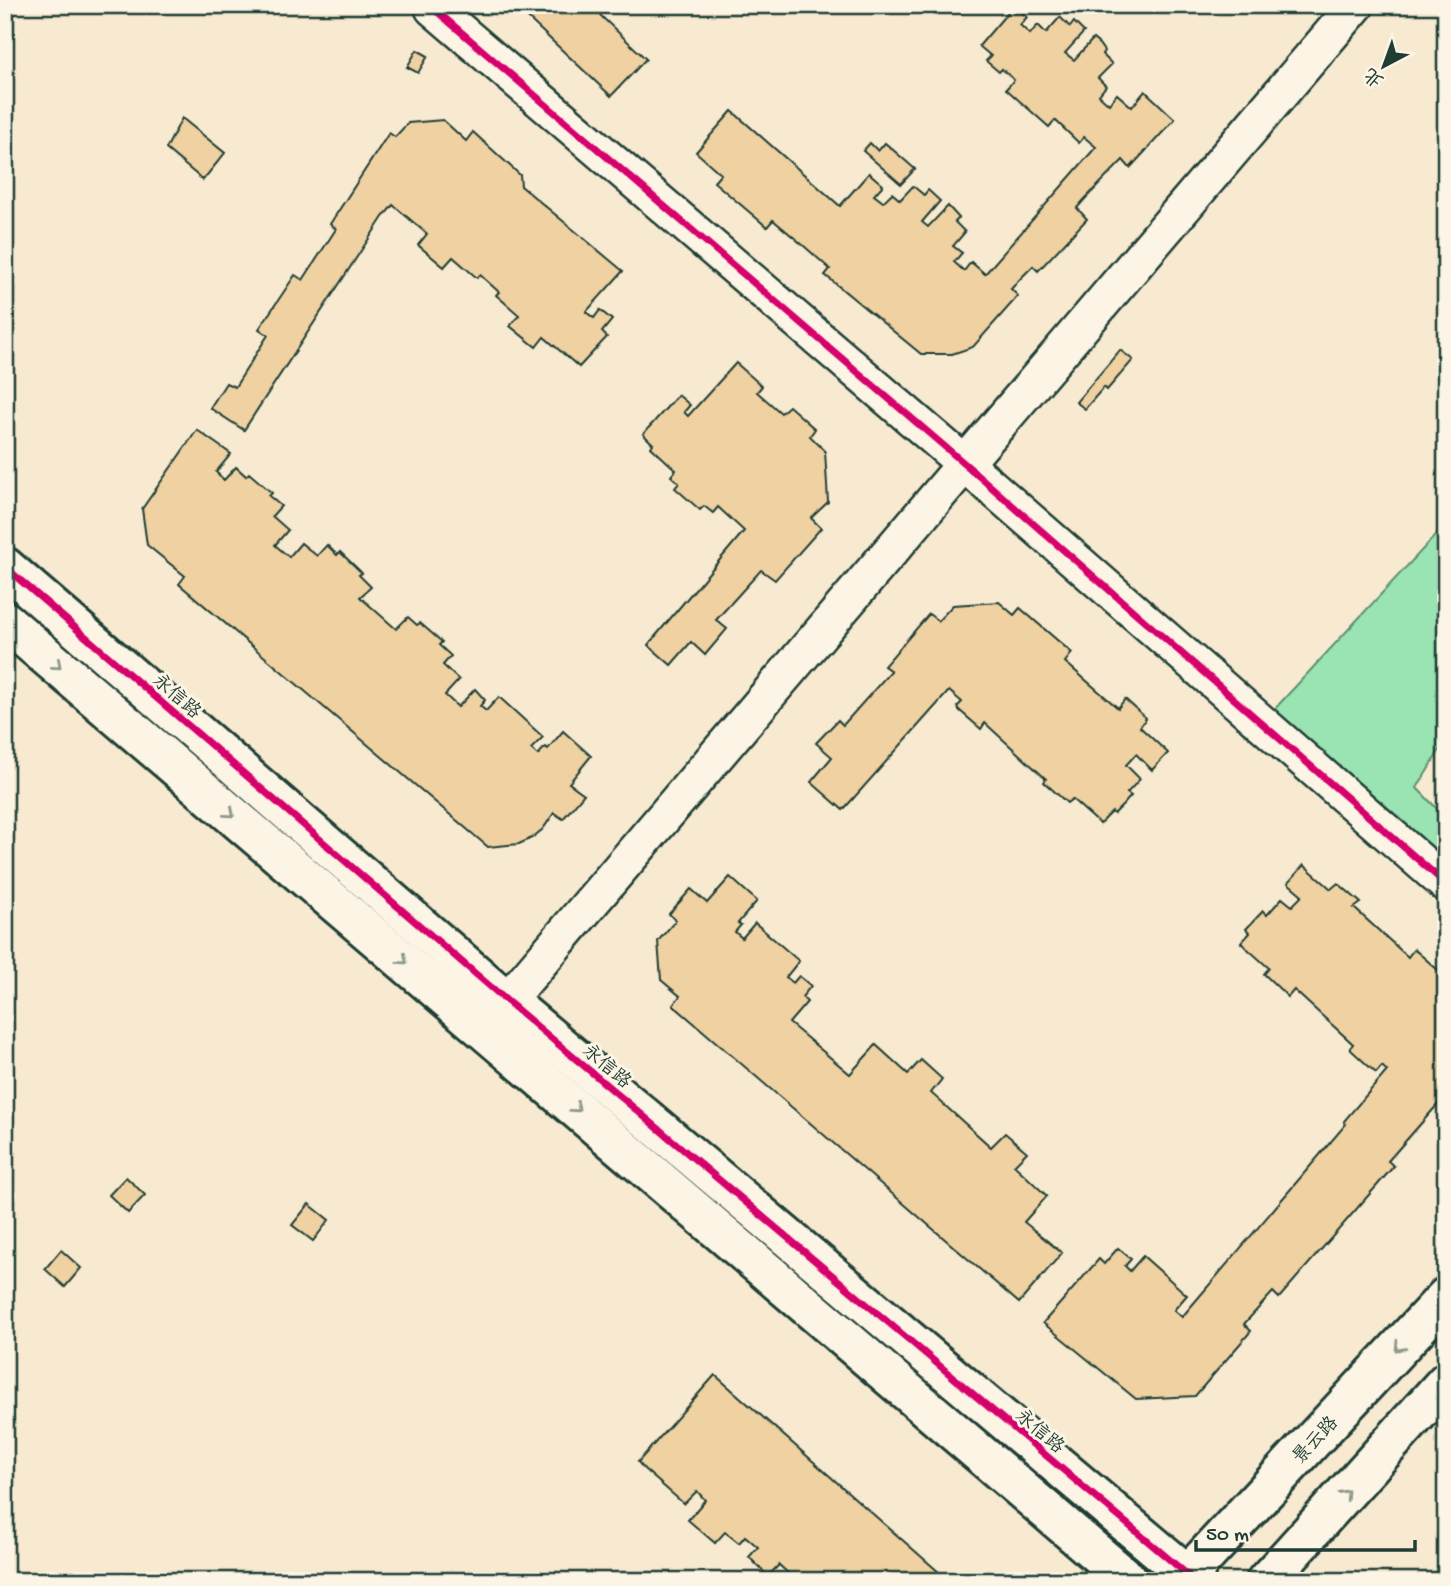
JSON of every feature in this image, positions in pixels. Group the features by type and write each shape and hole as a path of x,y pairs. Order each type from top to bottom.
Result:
{"street":[{"path":"507,1001 1356,5"},
{"path":"433,8 965,464 1446,884"},
{"name":"永信路","path":"5,567 507,1001 1188,1578"},
{"path":"5,621 1129,1581"},
{"name":"景云路","path":"1188,1578 1446,1297"},
{"path":"1266,1581 1446,1382"}],"green space":[{"path":"1446,524 1446,750 1441,748 1417,788 1446,818 1446,848 1436,860 1269,715"}],"building":[{"path":"514,5 608,5 600,15 646,59 611,96"},
{"path":"1014,5 1027,17 1020,25 1030,34 1038,25 1046,33 1060,17 1070,27 1074,22 1084,32 1065,53 1074,60 1093,39 1099,44 1104,51 1102,54 1112,64 1098,78 1106,86 1099,95 1109,104 1117,94 1132,107 1145,91 1175,119 1130,168 1123,160 1084,200 1077,208 1087,219 1038,271 1033,266 1011,289 1018,296 973,347 952,354 921,354 825,275 830,269 773,220 767,227 714,182 721,174 696,152 732,111 840,206 869,173 883,185 874,195 883,202 892,193 900,200 913,186 924,195 928,190 940,201 922,222 928,227 948,206 959,218 955,222 965,232 953,246 962,253 954,262 964,271 971,262 985,274 1096,147 1084,137 1079,143 1055,120 1049,127 1006,89 1014,80 1002,69 999,72 986,61 991,56 979,46"},
{"path":"417,50 428,56 418,73 407,67"},
{"path":"182,118 225,153 203,180 166,149"},
{"path":"443,120 466,141 473,132 520,175 521,186 623,271 586,312 594,318 600,310 612,320 602,332 607,337 579,367 544,337 536,347 510,326 519,315 496,295 499,292 480,275 477,278 453,257 444,267 418,245 427,234 393,205 244,430 210,408 226,383 235,387 268,335 259,329 295,275 303,280 336,229 330,224 389,133 395,137 408,123"},
{"path":"870,143 878,151 885,143 915,169 901,184 863,151"},
{"path":"1120,350 1133,360 1107,390 1104,387 1085,409 1076,402"},
{"path":"736,363 762,386 757,392 781,413 789,406 815,429 810,436 825,451 828,502 811,518 821,528 775,580 761,570 716,620 727,629 705,655 691,642 671,665 648,645 744,531 718,507 713,513 704,506 700,510 675,488 679,483 671,476 676,470 651,447 653,444 643,434 678,395 690,405 684,412 688,416"},
{"path":"197,430 231,454 216,472 224,480 236,467 246,476 249,473 272,493 269,496 281,506 272,516 288,530 275,545 289,557 301,543 317,556 327,545 337,555 340,552 362,573 359,575 371,587 360,597 396,629 408,617 417,625 420,623 442,642 439,645 451,656 443,665 459,680 445,695 458,707 475,689 485,700 480,706 486,711 499,697 543,737 531,749 538,755 545,747 548,749 563,731 591,756 569,783 584,794 563,819 554,813 543,829 532,838 519,844 488,847 179,584 185,576 147,545 142,509"},
{"path":"999,602 1014,615 1020,608 1072,653 1065,662 1118,708 1125,699 1146,718 1140,727 1168,753 1152,770 1136,754 1126,765 1140,779 1127,793 1131,796 1114,814 1112,812 1100,824 1072,799 1067,803 1044,782 1046,779 985,723 981,729 959,710 957,707 962,702 949,691 843,810 811,782 832,757 816,743 838,720 843,725 891,671 884,666 929,614 938,621 953,605"},
{"path":"1304,865 1331,889 1338,883 1361,903 1354,908 1408,957 1414,949 1446,977 1446,1095 1388,1161 1394,1166 1279,1298 1273,1292 1244,1324 1251,1331 1195,1396 1136,1399 1043,1323 1099,1259 1104,1264 1118,1248 1131,1259 1125,1266 1130,1271 1143,1256 1187,1295 1174,1310 1182,1317 1346,1124 1344,1121 1387,1071 1382,1066 1376,1073 1351,1050 1353,1044 1294,990 1288,997 1264,974 1269,968 1241,943 1250,933 1246,929 1263,911 1267,915 1282,898 1292,906 1301,897 1288,883"},
{"path":"730,877 757,901 738,923 741,925 735,932 742,938 755,923 799,961 786,977 793,983 799,976 811,986 802,997 807,1002 789,1023 850,1074 876,1045 908,1074 921,1060 942,1079 931,1093 991,1147 1005,1133 1027,1152 1014,1165 1047,1196 1024,1222 1062,1253 1019,1303 673,1005 680,996 661,980 658,941 676,920 669,914 691,889 707,903"},
{"path":"126,1177 145,1195 128,1213 109,1195"},
{"path":"309,1204 329,1220 313,1241 292,1225"},
{"path":"61,1250 81,1268 65,1287 45,1269"},
{"path":"715,1375 949,1581 783,1581 789,1574 779,1565 768,1576 749,1557 758,1547 745,1536 739,1543 725,1532 715,1543 688,1520 705,1500 697,1491 684,1504 638,1462"}],"cycle path":[{"path":"433,8 965,464 1446,884"},
{"path":"5,567 507,1001 1195,1581"}]}
